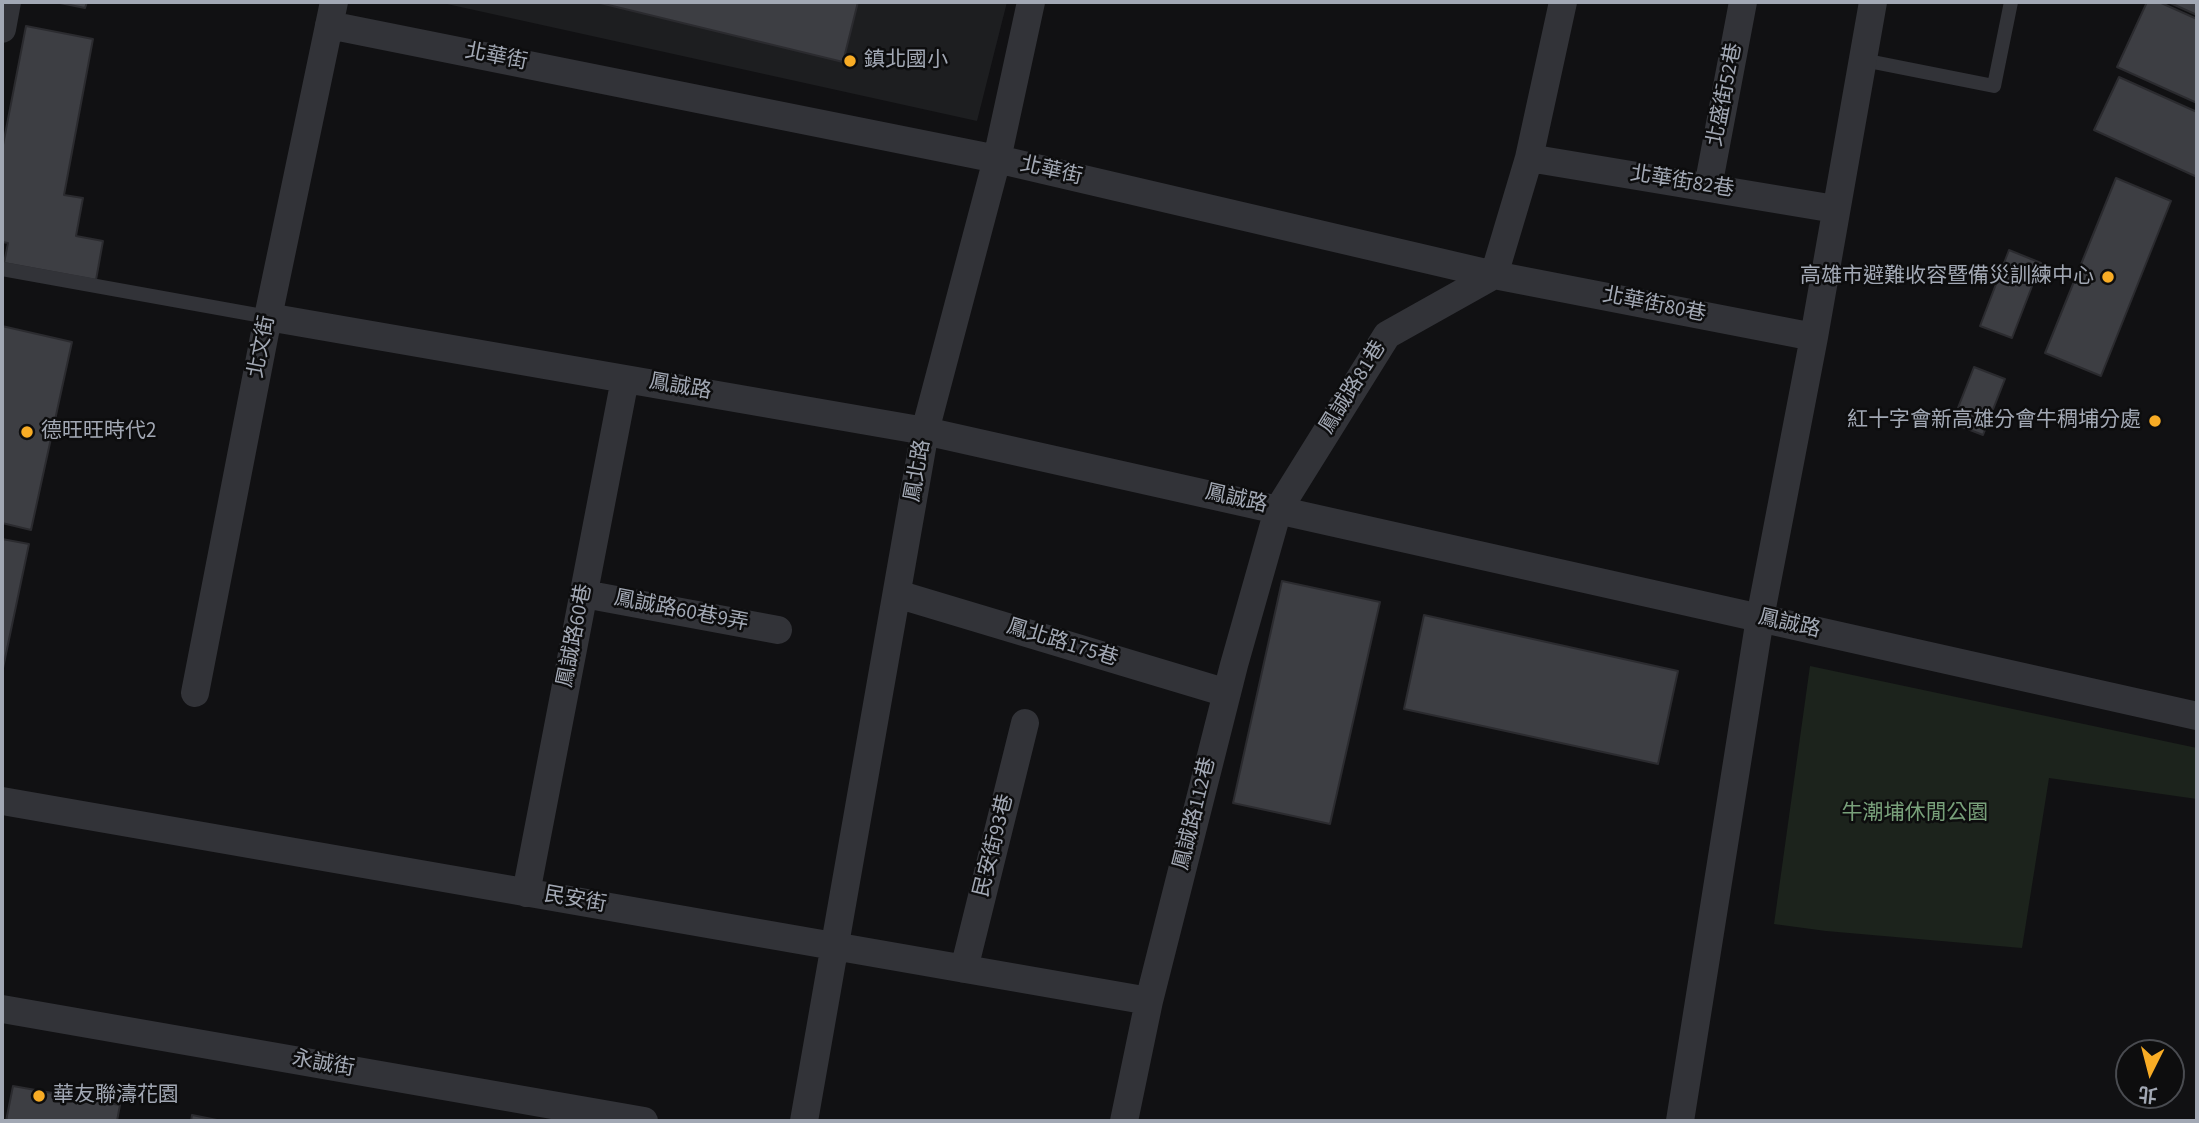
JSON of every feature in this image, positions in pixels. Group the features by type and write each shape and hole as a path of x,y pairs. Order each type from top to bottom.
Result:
{"street":[{"path":"2,29 7,2"},
{"name":"鳳北路","path":"804,1121 925,431 996,159 1031,2"},
{"path":"1494,275 1529,158 1563,2"},
{"name":"北盛街52巷","path":"1708,187 1744,2"},
{"path":"1680,1121 1760,618 1874,2"},
{"name":"北華街","path":"332,13 996,159 1494,275"},
{"name":"北文街","path":"195,693 268,317 332,13"},
{"name":"北華街82巷","path":"1529,158 1835,209"},
{"name":"北華街80巷","path":"1494,275 1814,337"},
{"name":"鳳誠路81巷","path":"1278,510 1387,335 1494,275"},
{"name":"鳳誠路","path":"268,317 925,431 2197,716"},
{"name":"鳳誠路60巷","path":"526,893 625,379"},
{"name":"鳳誠路112巷","path":"1124,1121 1149,1001 1227,693 1278,510"},
{"name":"鳳誠路60巷9弄","path":"584,594 778,630"},
{"name":"鳳北路175巷","path":"897,594 1227,693"},
{"name":"民安街93巷","path":"964,969 1025,723"},
{"name":"民安街","path":"2,801 1149,1001"},
{"name":"永誠街","path":"2,1009 644,1121"}],"lane":[{"path":"1863,60 1994,86 2011,2"},
{"path":"2,269 268,317"}],"shaded area":[{"name":"鎮北國小","path":"438,2 1007,2 977,121"}],"green space":[{"name":"牛潮埔休閒公園","path":"1810,666 2197,748 2197,799 2049,778 2022,948 1774,924"}],"building":[{"path":"55,2 87,2 85,8"},
{"path":"596,2 858,2 843,62"},
{"path":"2147,2 2159,2 2197,19 2197,103 2117,67"},
{"path":"2168,2 2197,2 2197,15"},
{"path":"26,26 93,39 64,195 83,198 76,236 103,241 96,280 4,263 8,243 2,242 2,150"},
{"path":"2119,77 2197,112 2197,177 2094,130"},
{"name":"高雄市避難收容暨備災訓練中心","path":"2116,178 2171,201 2101,376 2045,353"},
{"path":"2009,250 2041,263 2012,338 1980,326"},
{"name":"德旺旺時代2","path":"2,326 72,342 31,530 2,523"},
{"path":"1974,367 2005,379 1983,435 1952,423"},
{"path":"2,539 29,544 2,673"},
{"path":"1282,581 1380,602 1330,824 1233,803"},
{"path":"1424,615 1678,671 1658,764 1404,709"},
{"name":"華友聯濤花園","path":"13,1086 120,1105 117,1121 6,1121"},
{"name":"華友聯濤花園","path":"192,1115 222,1121 191,1121"}],"place":[{"name":"鎮北國小","path":"850,61"},
{"name":"高雄市避難收容暨備災訓練中心","path":"2108,277"},
{"name":"紅十字會新高雄分會牛稠埔分處","path":"2155,421"},
{"name":"德旺旺時代2","path":"27,432"},
{"name":"華友聯濤花園","path":"39,1096"}]}
